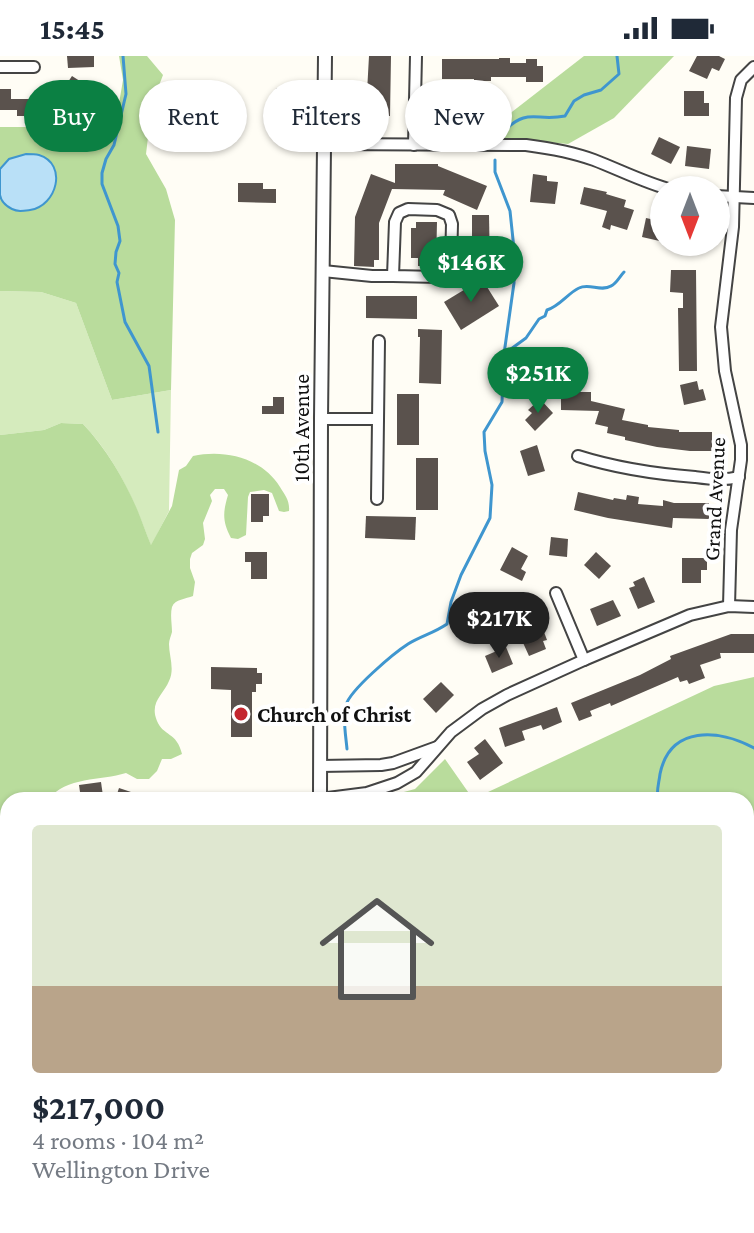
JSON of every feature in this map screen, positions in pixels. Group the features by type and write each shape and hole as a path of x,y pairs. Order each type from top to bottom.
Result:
{"street":[{"name":"10th Avenue","path":"325,56 325,80"},
{"path":"415,80 416,56"},
{"path":"0,67 34,67"},
{"name":"Grand Avenue","path":"729,606 731,530 741,445 725,371 721,327 733,227 736,98 741,80 754,67"},
{"path":"512,145 547,148 595,160 650,183"},
{"name":"10th Avenue","path":"320,792 324,152"},
{"path":"732,197 754,198"},
{"path":"323,271 372,276 439,277 447,272 451,263 452,224 449,215 437,210 408,209 399,213 395,222 393,276"},
{"path":"377,499 379,341"},
{"path":"321,419 378,419"},
{"path":"578,456 666,475 717,479 739,477"},
{"path":"556,593 584,660"},
{"path":"370,792 397,783 416,772 451,732 507,695 690,615 729,606 754,607"},
{"path":"320,766 393,763 439,746"}],"green space":[{"path":"119,56 147,56 163,75 161,80 139,80 139,152 146,152 166,189 175,220 171,390 112,400 76,303 41,292 0,291 0,127 24,127 24,152 123,152 123,80"},
{"path":"584,56 674,56 614,118 568,144 512,139 512,112"},
{"path":"0,291 41,292 76,303 112,400 171,390 169,511 151,546 123,481 105,451 83,424 61,423 44,430 0,435"},
{"path":"61,423 83,424 114,464 151,545 172,506 179,470 193,456 230,455 253,463 280,487 288,501 289,511 279,511 272,493 264,490 250,492 246,535 231,538 224,516 228,495 224,489 215,489 210,495 212,501 203,523 205,539 190,559 195,582 193,596 178,601 172,607 169,644 172,672 155,709 160,726 177,742 182,754 162,759 149,779 137,779 126,773 74,783 55,792 0,792 0,435 44,430"},
{"path":"754,677 754,792 488,792 714,686"},
{"path":"445,759 468,792 404,792 415,789"}],"water":[{"path":"26,154 39,155 48,160 54,167 56,184 47,201 39,207 18,211 1,199 0,169 9,159"}],"building":[{"path":"67,56 94,56 94,67 68,68"},
{"path":"369,56 391,56 390,116 389,80 368,80"},
{"path":"697,56 725,59 719,71 712,68 707,79 689,71"},
{"path":"510,58 510,63 526,63 526,59 537,59 537,66 543,66 543,82 526,82 526,77 442,79 442,59"},
{"path":"0,89 11,89 11,99 24,99 24,116 17,116 17,110 0,110"},
{"path":"684,91 704,91 704,103 709,103 709,116 684,116"},
{"path":"659,137 680,147 671,164 651,154"},
{"path":"687,146 711,149 709,169 685,166"},
{"path":"395,164 438,164 487,186 477,210 443,195 445,190 392,189 379,223 379,260 374,260 374,267 354,266 355,217 371,174 395,183"},
{"path":"533,174 547,176 547,181 558,182 555,204 530,202"},
{"path":"238,183 263,183 263,189 276,189 276,203 238,202"},
{"path":"584,187 626,200 624,207 634,210 627,230 611,225 610,230 602,227 607,211 580,204"},
{"path":"472,215 489,215 490,269 472,269"},
{"path":"646,218 650,219 650,239 642,237"},
{"path":"416,222 437,222 436,266 418,266 418,258 411,258 411,228 416,228"},
{"path":"671,270 696,270 697,371 679,371 678,308 683,308 683,293 670,292"},
{"path":"482,279 499,306 461,330 444,302"},
{"path":"366,296 417,296 417,319 366,318"},
{"path":"418,329 442,330 441,384 419,383"},
{"path":"697,381 706,400 684,405 680,385"},
{"path":"561,392 591,392 591,401 625,409 622,420 648,427 679,432 712,432 712,451 657,447 607,433 608,427 595,424 599,411 561,410"},
{"path":"397,394 419,394 419,445 397,445"},
{"path":"273,397 284,397 284,414 262,414 262,406 273,406"},
{"path":"540,399 553,413 535,431 525,420 532,413 528,410"},
{"path":"537,445 545,471 528,476 520,451"},
{"path":"416,458 438,458 438,510 416,510"},
{"path":"578,492 613,500 626,500 627,495 639,497 638,504 663,506 663,500 709,503 709,519 673,518 672,528 608,518 574,510"},
{"path":"251,494 269,494 269,516 263,516 263,522 251,522"},
{"path":"366,516 416,517 415,540 365,538"},
{"path":"551,537 568,539 567,557 549,555"},
{"path":"512,547 528,556 521,569 526,572 522,581 500,570"},
{"path":"245,552 267,552 267,579 251,579 251,562 245,562"},
{"path":"596,552 611,566 599,579 584,565"},
{"path":"682,558 707,558 707,570 701,570 701,583 682,583"},
{"path":"644,577 655,602 638,609 629,588 635,586 633,582"},
{"path":"518,594 533,627 541,624 547,640 543,641 546,649 529,656 501,602"},
{"path":"613,600 621,616 597,626 590,609"},
{"path":"731,634 754,634 754,653 720,653 721,658 700,665 705,678 689,684 687,680 680,682 678,677 611,706 610,703 590,711 592,716 579,721 571,703 640,675 671,659 670,656"},
{"path":"506,647 513,664 492,673 485,656"},
{"name":"Church of Christ","path":"211,667 257,668 257,673 262,673 262,684 256,684 256,692 252,692 252,737 231,737 231,690 211,689"},
{"path":"441,682 454,695 436,713 423,699"},
{"path":"557,707 562,722 543,730 541,725 522,731 525,740 505,747 499,728"},
{"path":"485,739 503,763 480,780 467,762 479,754 474,748"},
{"path":"101,782 102,792 80,792 79,785"}],"waterway":[{"path":"123,56 126,94 114,145 102,173 102,184 118,226 120,241 115,264 119,273 117,282 125,322 149,366 158,432"},
{"path":"512,124 526,117 565,116 574,101 601,90 619,74 617,56"},
{"path":"347,749 344,714 349,698 373,672 401,649 447,624 461,575 490,518 492,485 484,432 502,402 504,354 514,283 510,211 495,172 495,160"},
{"path":"504,354 526,338 547,310 575,290 583,287 607,288 615,284 624,272"},
{"path":"657,792 665,758 685,739 712,735 754,748"}],"place":[{"name":"Church of Christ","path":"241,714"}]}
